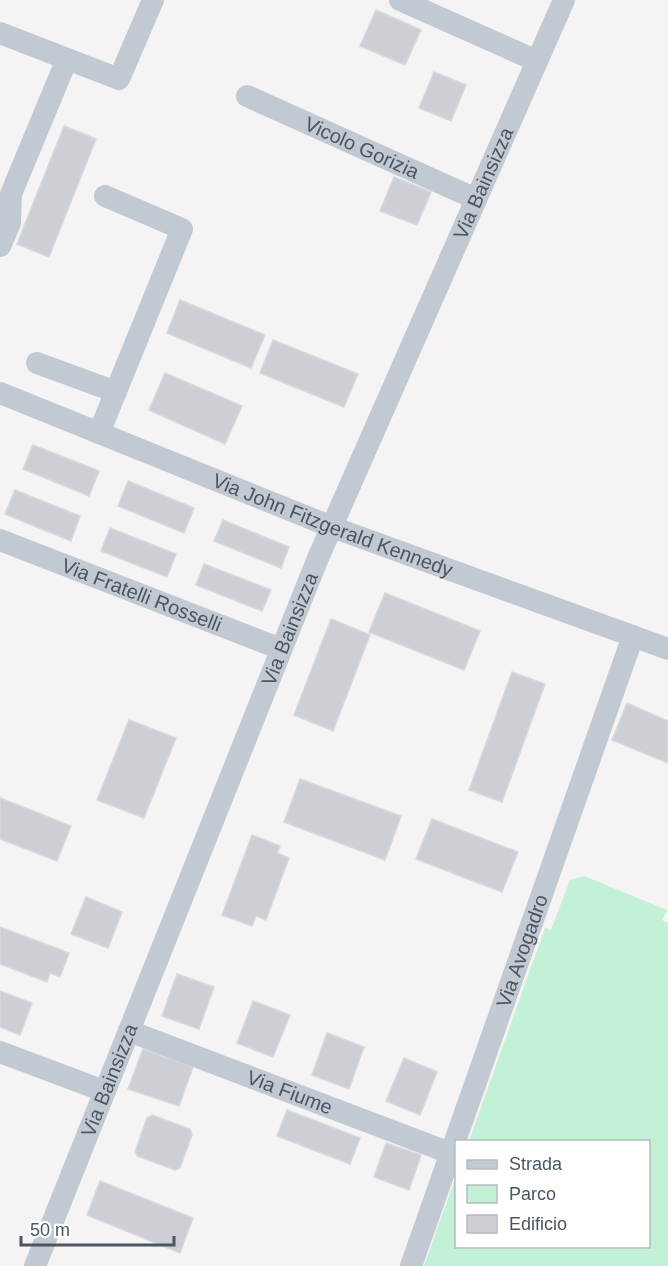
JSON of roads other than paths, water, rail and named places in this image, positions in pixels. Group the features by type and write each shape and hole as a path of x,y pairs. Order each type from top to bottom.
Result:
{"street":[{"path":"0,33 119,79 153,0"},
{"path":"400,0 537,61"},
{"name":"Via Bainsizza","path":"35,1266 281,649 332,527 564,0"},
{"path":"0,246 9,223 11,194 67,59"},
{"name":"Vicolo Gorizia","path":"247,96 476,199"},
{"path":"99,433 182,229 105,196"},
{"path":"37,363 116,392"},
{"name":"Via John Fitzgerald Kennedy","path":"0,393 332,527 668,649"},
{"name":"Via Fratelli Rosselli","path":"0,540 281,649"},
{"name":"Via Avogadro","path":"411,1266 633,636"},
{"name":"Via Fiume","path":"129,1031 450,1154"},
{"path":"0,1052 104,1091"}]}
